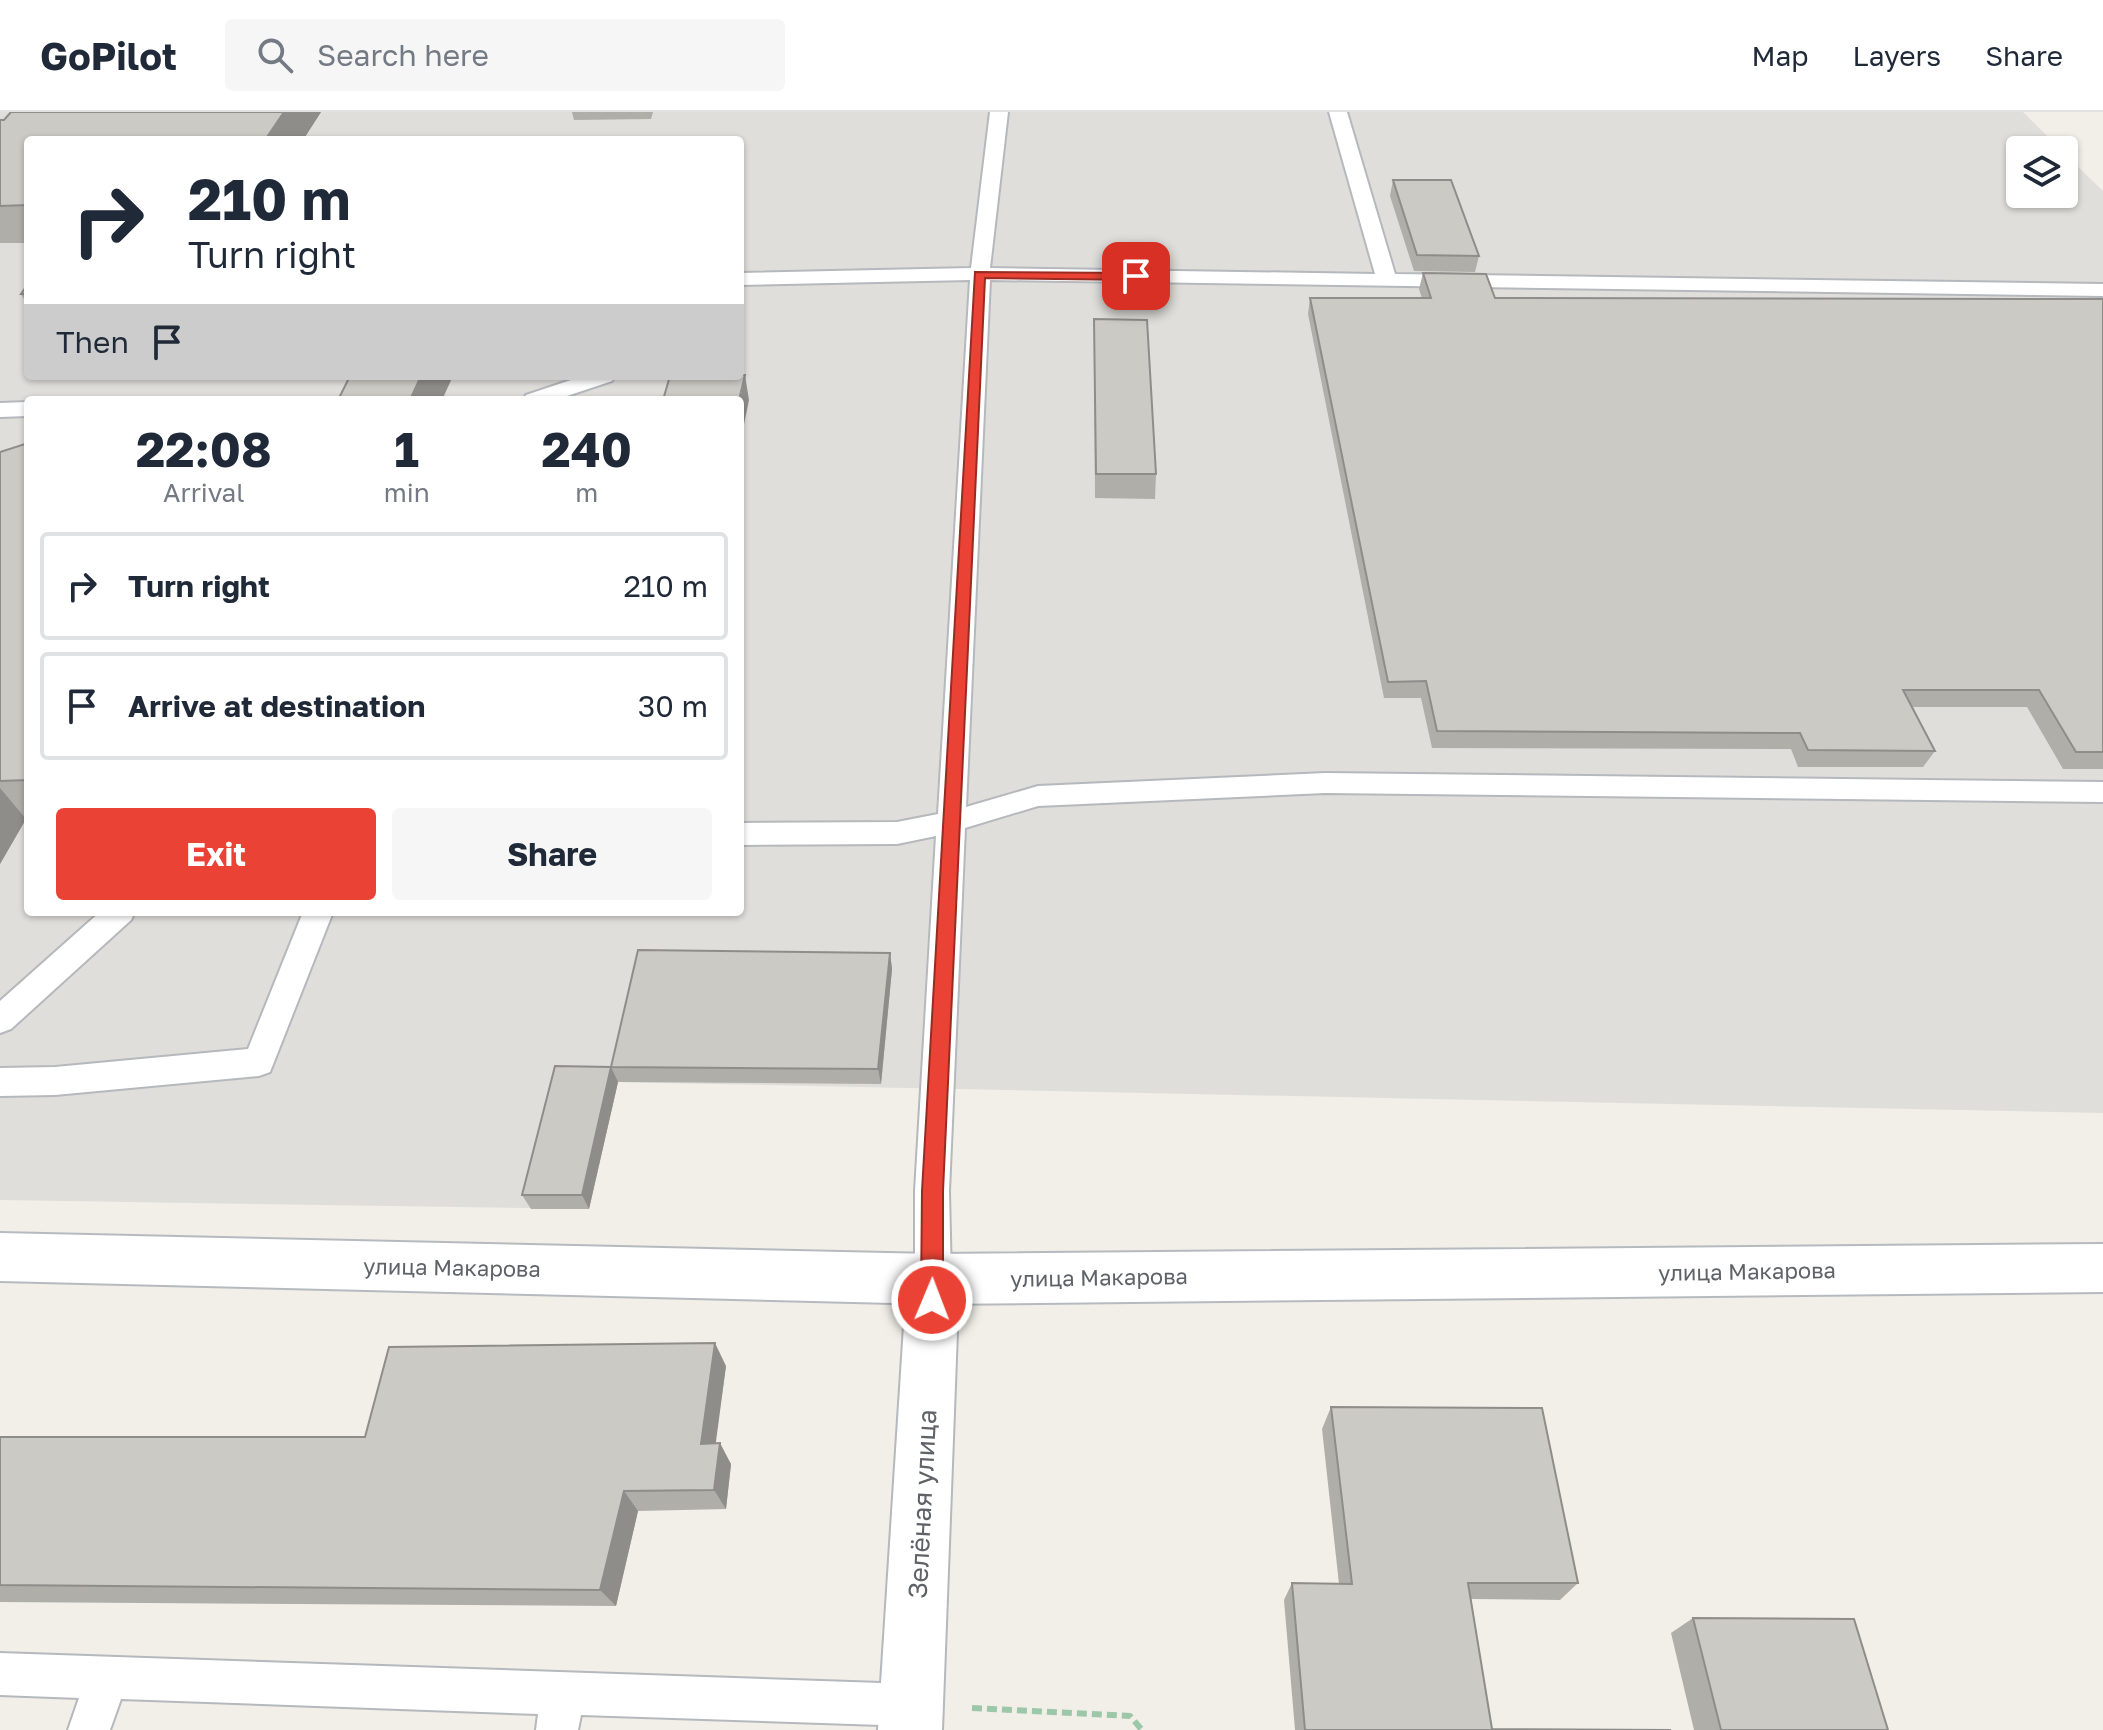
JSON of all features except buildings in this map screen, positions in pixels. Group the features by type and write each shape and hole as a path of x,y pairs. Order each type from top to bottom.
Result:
{"street":[{"name":"улица Макарова","path":"0,1257 933,1279 2103,1268"},
{"name":"Зелёная улица","path":"910,1718 933,1279"}],"lane":[{"path":"933,1279 932,1191 980,274 999,112"},
{"path":"1338,112 1387,280"},
{"path":"744,279 980,274 2103,290"},
{"path":"546,396 592,380"},
{"path":"0,410 24,409"},
{"path":"744,834 897,833 951,822 1038,796 1325,783 2103,792"},
{"path":"0,1020 116,916"},
{"path":"0,1082 55,1081 259,1062 316,916"},
{"path":"0,1674 107,1678 560,1712 910,1718"},
{"path":"89,1730 107,1678"}],"path":[{"path":"910,1718 1130,1716 1142,1730"}],"shaded area":[{"path":"0,112 2023,112 2047,136 2006,136 2006,208 2078,208 2078,167 2103,191 2103,1113 618,1082 589,1209 0,1200"}],"route":[{"path":"932,1300 932,1191 980,274 1136,276"}]}
